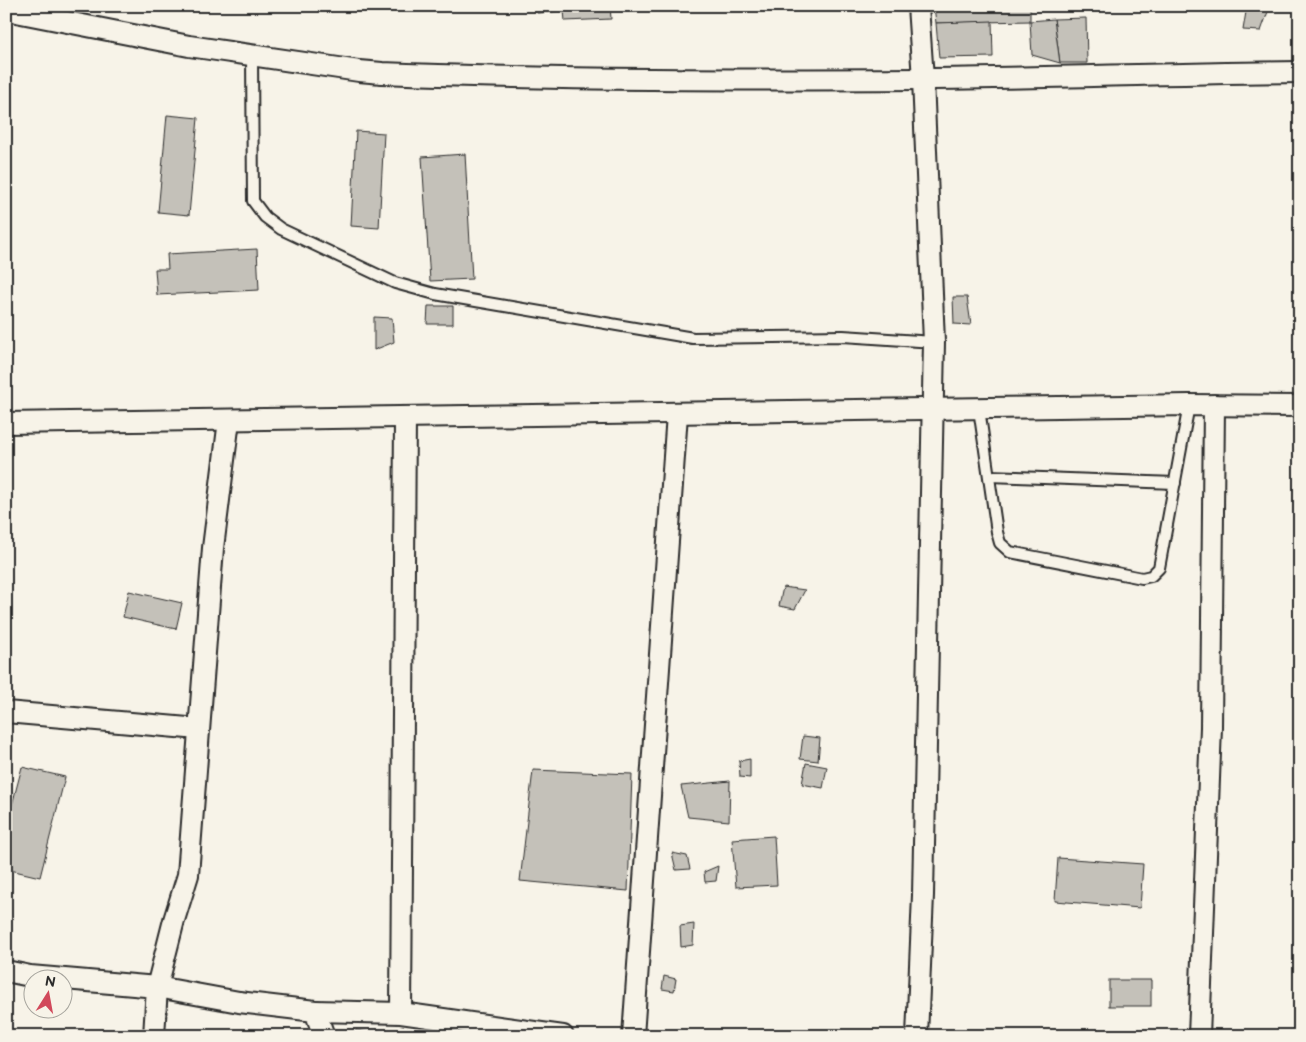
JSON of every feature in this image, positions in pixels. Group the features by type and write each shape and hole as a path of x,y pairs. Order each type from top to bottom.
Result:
{"street":[{"path":"918,6 923,79 934,342 924,885 918,1036"},
{"path":"6,10 190,46 359,71 505,78 923,79 1300,72"},
{"path":"6,423 1189,405 1300,406"},
{"path":"1199,1036 1211,727 1214,405"},
{"path":"634,1036 677,414"},
{"path":"401,1014 405,418"},
{"path":"154,1036 157,987 188,875 213,548 229,420"},
{"path":"6,712 199,729"},
{"path":"6,971 30,976 157,987 239,1002 315,1011 401,1014 563,1036"},
{"path":"315,1011 324,1036"}],"lane":[{"path":"252,55 253,201 265,217 281,228 395,283 435,294 693,338 843,336 934,342"},
{"path":"979,409 1000,543 1010,552 1142,578 1151,576 1160,568 1189,405"},
{"path":"989,476 1175,483"}],"building":[{"path":"537,6 610,6 611,19 565,21 564,11 537,13"},
{"path":"934,6 1030,6 1030,21 936,23"},
{"path":"1247,6 1270,6 1261,31 1243,30"},
{"path":"1086,18 1087,63 1060,63 1054,19"},
{"path":"1054,19 1060,63 1032,55 1030,21"},
{"path":"992,21 993,57 939,58 936,23"},
{"path":"167,115 198,118 189,215 158,212"},
{"path":"356,131 384,133 379,228 351,226"},
{"path":"465,154 472,279 430,281 422,157"},
{"path":"257,249 259,290 157,295 155,269 168,269 167,254"},
{"path":"953,297 967,297 971,325 954,324"},
{"path":"428,306 453,306 453,324 427,324"},
{"path":"374,317 392,318 394,342 374,350"},
{"path":"783,587 805,590 795,609 779,606"},
{"path":"129,591 182,603 176,629 123,617"},
{"path":"803,736 820,738 818,761 800,759"},
{"path":"750,759 750,778 740,777 739,761"},
{"path":"806,763 827,767 823,788 802,784"},
{"path":"22,767 65,777 40,877 6,869 6,828"},
{"path":"533,770 632,774 628,891 520,881"},
{"path":"730,781 729,821 688,817 681,786"},
{"path":"774,836 777,885 736,887 732,839"},
{"path":"672,853 687,856 690,869 676,870"},
{"path":"1058,858 1143,864 1140,908 1055,901"},
{"path":"718,866 716,881 705,882 704,872"},
{"path":"694,924 693,945 681,947 680,926"},
{"path":"664,976 676,979 674,991 662,989"},
{"path":"1109,980 1151,980 1151,1006 1109,1006"},
{"path":"356,1030 394,1036 354,1036"}]}
